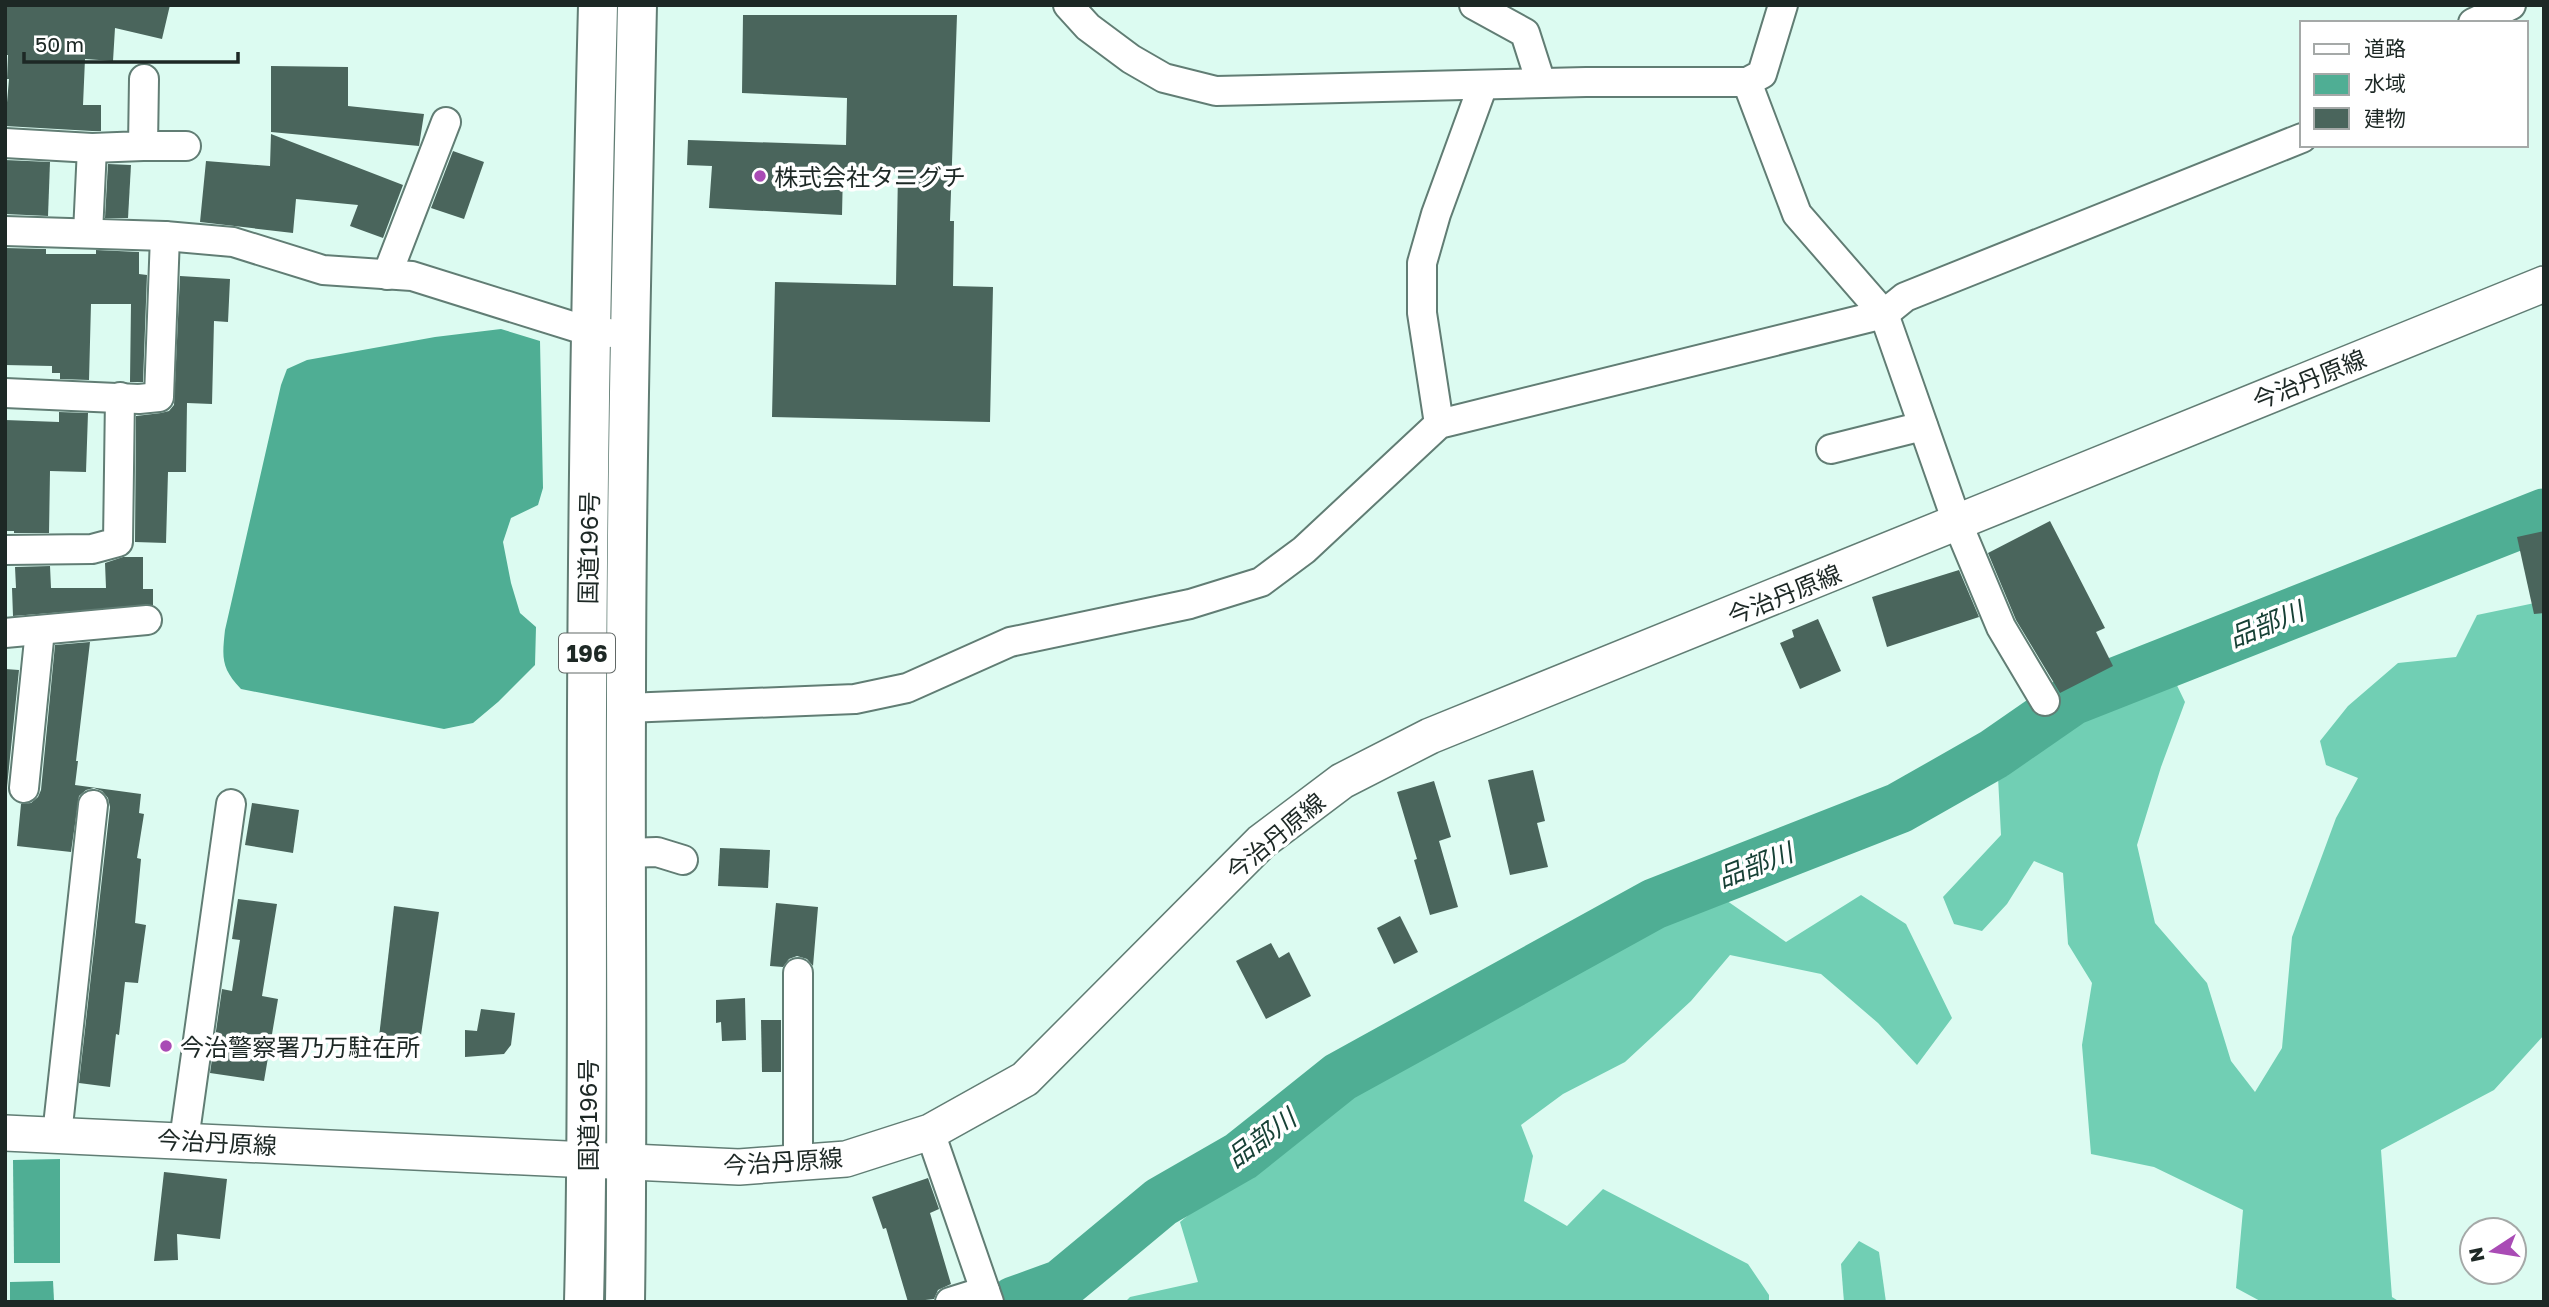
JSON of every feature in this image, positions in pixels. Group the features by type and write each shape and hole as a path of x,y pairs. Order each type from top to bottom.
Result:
{"highway":[{"name":"国道196号","path":"584,1302 587,1160 590,332 598,5"},
{"name":"国道196号","path":"625,1302 629,333 637,5"}],"main road":[{"name":"今治丹原線","path":"5,1133 739,1167 846,1158 930,1132 1025,1079 1261,842 1342,781 1430,736 2544,284"}],"street":[{"path":"1068,5 1088,27 1131,59 1164,78 1216,91 1541,83 1747,82 1762,74 1783,5"},
{"path":"1474,5 1525,33 1541,83"},
{"path":"2477,21 2511,5"},
{"path":"144,79 144,146"},
{"path":"1747,82 1797,214 1884,314 1958,522 2001,627 2045,701"},
{"path":"1439,424 1422,313 1422,262 1436,214 1483,85"},
{"path":"387,275 446,122"},
{"path":"626,708 855,699 906,688 1010,642 1190,604 1261,582 1304,550 1439,424 1884,314 1905,298 2300,139"},
{"path":"5,143 92,148 186,146"},
{"path":"88,233 92,148"},
{"path":"5,231 165,236 233,242 324,270 412,276 590,332 629,333"},
{"path":"5,393 139,399 159,397 165,236"},
{"path":"5,550 92,548 118,542 120,397"},
{"path":"1831,449 1923,426"},
{"path":"5,634 147,620"},
{"path":"24,788 40,630"},
{"path":"184,1140 231,804"},
{"path":"57,1135 93,805"},
{"path":"626,853 657,852 683,860"},
{"path":"798,973 798,1163"},
{"path":"930,1132 987,1296 950,1302"}],"shaded area":[{"path":"2544,601 2544,1035 2494,1090 2381,1150 2392,1297 2400,1302 2262,1302 2236,1288 2243,1210 2154,1167 2091,1154 2082,1045 2092,983 2068,944 2063,873 2034,861 2007,904 1982,931 1954,924 1943,897 2001,835 1998,777 2077,710 2171,673 2185,702 2137,845 2155,923 2207,983 2231,1061 2255,1092 2282,1048 2292,937 2336,818 2358,778 2326,765 2320,741 2348,706 2398,663 2456,657 2477,615"},
{"path":"1861,895 1906,924 1952,1018 1917,1065 1878,1023 1821,974 1730,955 1691,1001 1625,1062 1563,1094 1521,1125 1533,1156 1524,1201 1567,1226 1603,1189 1748,1264 1769,1295 1769,1302 1125,1302 1130,1297 1198,1282 1180,1222 1320,1106 1655,922 1720,896 1786,942"},
{"path":"1859,1241 1879,1252 1886,1302 1844,1302 1841,1264"}],"water":[{"path":"501,329 540,341 543,488 538,505 511,518 503,542 520,613 536,627 535,665 473,723 444,729 241,689 224,662 225,630 281,385 287,369 307,360 435,337"},
{"path":"60,1159 60,1263 14,1263 13,1160"},
{"path":"53,1281 54,1300 10,1302 10,1282"}],"building":[{"path":"5,5 170,5 162,39 115,28 113,61 85,59 83,105 101,105 101,131 92,131 5,126 9,79 8,55 5,55"},
{"path":"743,15 957,15 950,221 954,221 953,286 993,287 990,422 772,417 775,282 896,285 898,172 843,170 842,215 709,208 712,166 687,165 688,140 846,145 847,98 742,93"},
{"path":"271,66 348,67 348,106 424,114 419,146 271,132"},
{"path":"271,134 403,185 383,238 350,226 358,205 296,199 293,233 200,222 206,161 270,166"},
{"path":"453,151 484,162 464,219 431,208"},
{"path":"5,160 50,162 48,216 5,214"},
{"path":"108,164 131,165 128,218 105,218"},
{"path":"5,248 46,249 46,254 96,254 96,250 139,252 139,274 147,275 143,382 130,382 131,304 91,304 89,380 60,379 60,373 52,373 52,366 5,365"},
{"path":"180,276 230,279 228,322 214,321 212,404 187,403 186,472 168,472 166,543 135,542 136,416 169,411 174,405"},
{"path":"59,412 88,413 86,472 50,471 49,533 5,531 5,420 59,422"},
{"path":"2050,521 2105,628 2096,632 2113,666 2060,693 2016,620 1988,553"},
{"path":"2544,531 2544,613 2534,614 2517,537"},
{"path":"123,557 143,557 143,589 153,589 153,605 13,616 12,588 16,588 15,567 50,566 51,588 106,588 105,563"},
{"path":"1959,570 1979,617 1887,647 1872,597"},
{"path":"1818,619 1841,671 1800,689 1780,643 1794,637 1792,630"},
{"path":"90,642 75,785 141,794 139,813 144,814 137,858 141,859 135,923 146,925 138,983 125,982 110,1087 79,1083 110,807 108,798 102,791 94,788 79,796 71,852 17,846 21,804 31,803 41,790 55,645"},
{"path":"5,669 19,670 7,787 5,787"},
{"path":"1533,770 1545,821 1537,823 1548,867 1510,875 1488,780"},
{"path":"1434,781 1451,837 1439,841 1458,907 1430,915 1397,792"},
{"path":"252,803 299,810 293,853 245,845"},
{"path":"720,848 770,850 768,888 718,886"},
{"path":"238,899 277,904 262,996 278,999 264,1081 210,1073 222,989 232,991 240,940 232,939"},
{"path":"776,903 818,907 813,966 807,959 797,956 789,959 783,967 770,966"},
{"path":"394,906 439,912 420,1042 379,1037"},
{"path":"1400,916 1418,952 1394,964 1377,928"},
{"path":"1271,943 1279,958 1289,952 1311,996 1266,1019 1236,961"},
{"path":"745,998 746,1040 722,1041 721,1022 716,1023 716,1000"},
{"path":"481,1009 515,1013 511,1045 504,1054 465,1057 465,1030 477,1031"},
{"path":"761,1020 781,1020 781,1072 762,1072"},
{"path":"164,1172 227,1179 220,1239 177,1234 178,1260 154,1261"},
{"path":"928,1178 939,1209 930,1213 951,1284 938,1290 934,1299 908,1302 886,1228 883,1229 872,1197"}],"waterway":[{"name":"品部川","path":"1014,1302 1061,1285 1161,1202 1241,1156 1340,1077 1654,904 1899,808 1994,754 2072,700 2544,514"}],"place":[{"name":"株式会社タニグチ","path":"760,176"},
{"name":"今治警察署乃万駐在所","path":"166,1046"}]}
